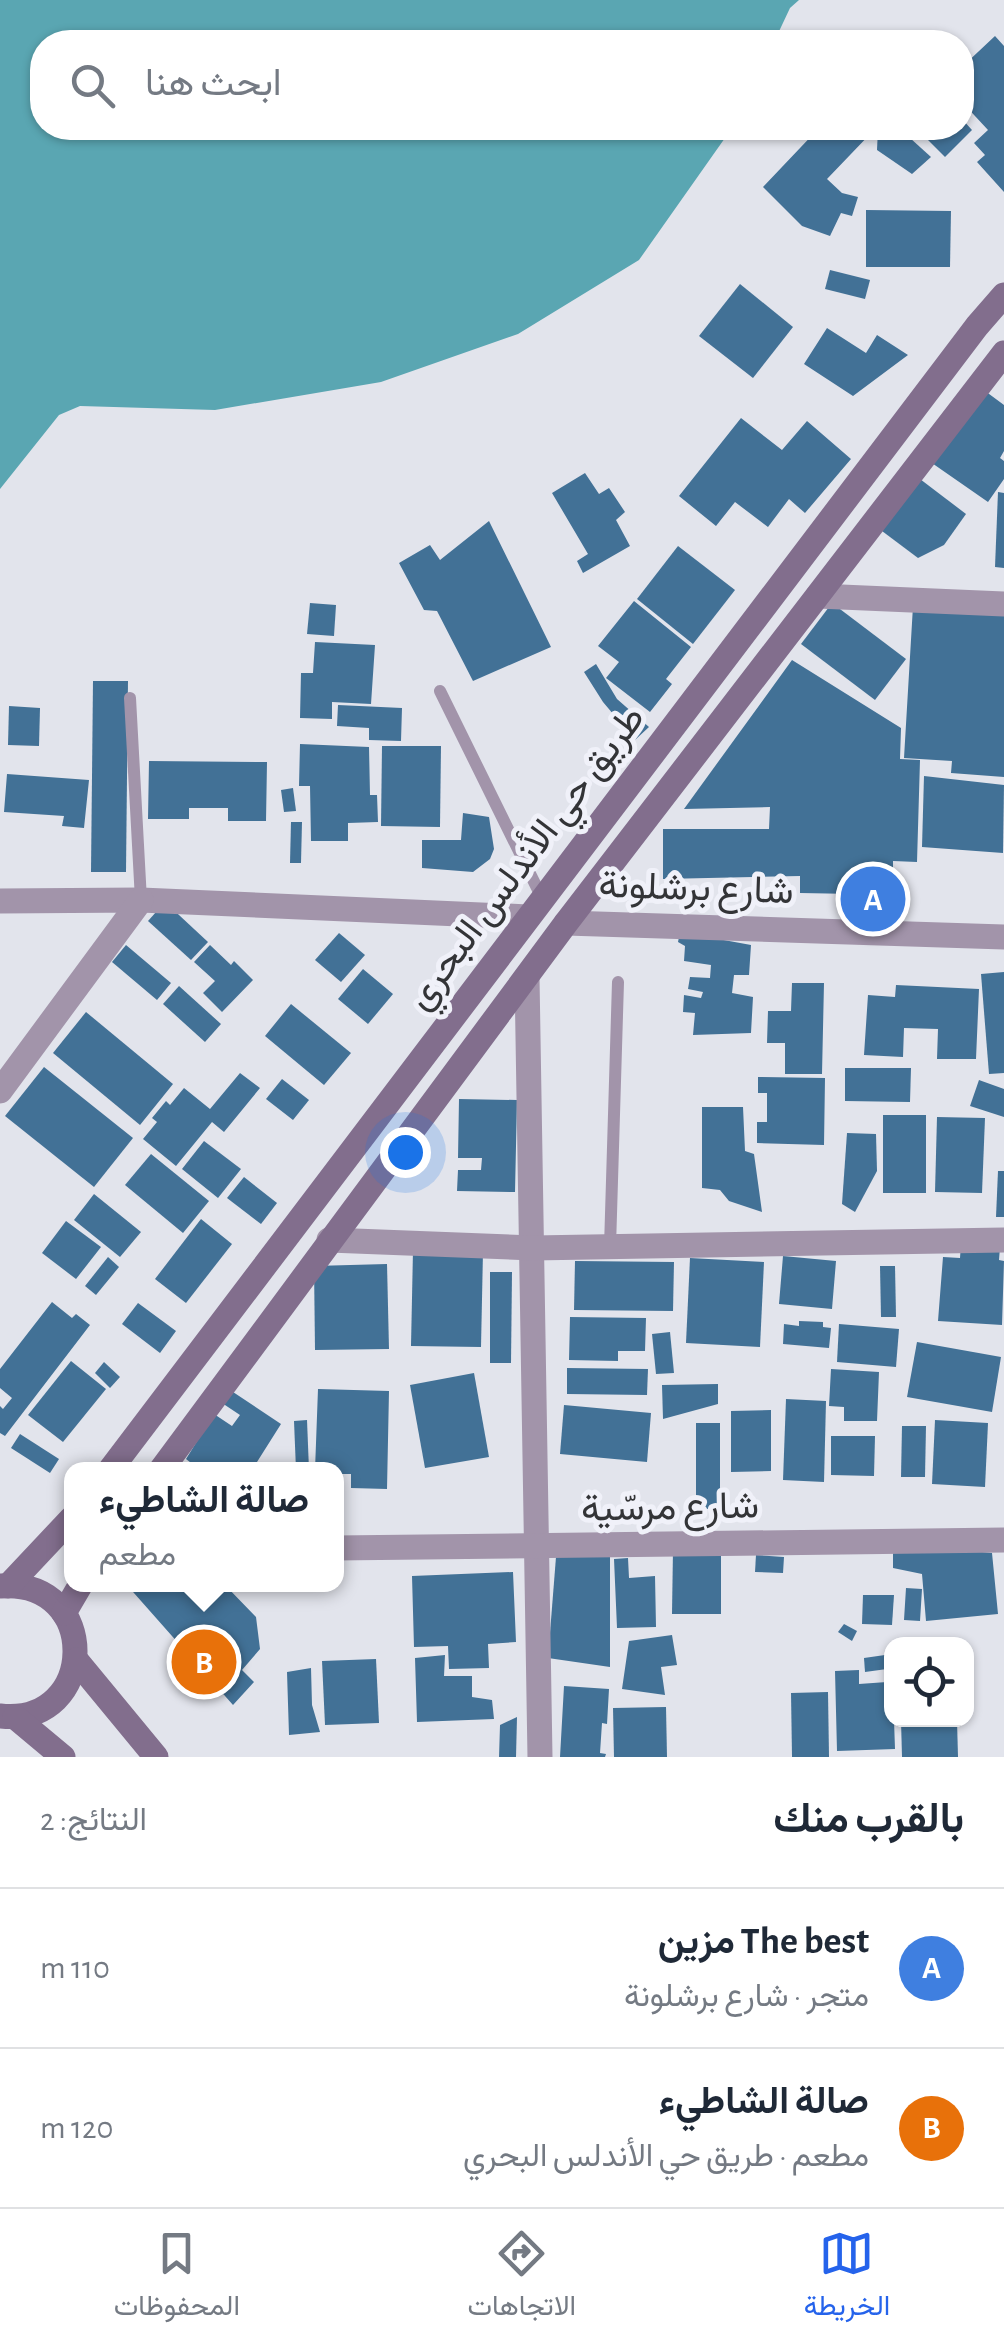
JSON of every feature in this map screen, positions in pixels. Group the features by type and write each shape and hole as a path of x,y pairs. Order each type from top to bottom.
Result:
{"street":[{"name":"طريق حي الأندلس البحري","path":"116,1462 1004,295"},
{"name":"طريق حي الأندلس البحري","path":"167,1462 566,923 1004,353"},
{"path":"818,596 1004,604"},
{"path":"0,1091 141,900"},
{"path":"0,901 535,908"},
{"name":"شارع برشلونة","path":"566,923 1004,936"},
{"path":"526,977 540,1757"},
{"path":"329,1240 533,1248 1004,1240"},
{"path":"4,1586 64,1527"},
{"name":"شارع مرسّية","path":"344,1548 1004,1540"},
{"path":"4,1586 39,1592 64,1612 76,1643 71,1678 48,1706 7,1717"},
{"path":"64,1612 76,1592"},
{"path":"76,1660 156,1757"},
{"path":"7,1717 63,1757"}],"lane":[{"path":"440,691 535,908"},
{"path":"130,698 141,900"},
{"path":"610,1247 618,982"}],"water":[{"path":"0,0 799,0 790,8 780,30 30,30 30,140 724,140 639,260 518,334 381,382 215,410 80,406 59,415 0,489"}],"building":[{"path":"995,36 1004,46 1004,192 977,162 985,155 974,143 988,130 974,115 974,56"},
{"path":"808,140 864,140 827,179 842,193 858,197 852,216 841,213 830,236 802,226 763,187"},
{"path":"877,140 912,140 931,157 912,174 877,150"},
{"path":"928,140 962,140 945,157"},
{"path":"866,210 951,211 950,267 866,267"},
{"path":"830,270 870,280 865,299 825,289"},
{"path":"740,284 793,327 753,378 699,336"},
{"path":"827,328 866,353 877,335 908,355 853,396 804,364"},
{"path":"981,388 1004,405 1004,451 1000,458 1004,461 1004,479 988,502 929,461"},
{"path":"741,418 782,450 807,421 851,459 805,513 789,499 768,527 735,502 716,526 679,496"},
{"path":"585,473 599,494 609,488 625,512 616,520 630,546 583,573 577,561 588,554 552,493"},
{"path":"920,479 966,514 944,545 918,558 882,531"},
{"path":"998,492 1004,493 1004,568 995,567"},
{"path":"489,521 551,647 473,681 437,611 424,610 399,563 430,545 440,560"},
{"path":"678,546 735,590 693,644 637,599"},
{"path":"634,601 691,647 666,679 672,684 650,712 606,678 619,662 598,646"},
{"path":"310,603 336,605 334,636 307,634"},
{"path":"832,603 906,659 875,700 801,644"},
{"path":"913,606 1004,611 1004,777 951,773 952,761 904,758"},
{"path":"315,642 375,645 371,704 332,702 332,719 300,718 301,673 313,673"},
{"path":"792,660 901,728 900,759 920,760 917,862 893,861 893,874 855,873 855,894 800,893 800,876 663,879 663,829 769,829 770,807 684,809"},
{"path":"596,664 617,699 649,727 635,740 584,672"},
{"path":"93,681 128,681 126,872 91,872"},
{"path":"338,705 402,708 401,741 369,740 369,728 337,726"},
{"path":"9,706 40,708 39,746 8,745"},
{"path":"300,744 369,747 370,795 377,795 378,822 348,823 348,841 311,841 310,786 299,786"},
{"path":"382,746 441,746 440,827 381,826"},
{"path":"149,761 267,762 266,821 228,821 228,808 189,808 189,819 148,819"},
{"path":"7,774 89,780 84,828 62,826 64,816 4,812"},
{"path":"924,776 1004,785 1003,853 922,847"},
{"path":"293,788 296,811 284,812 281,790"},
{"path":"463,813 489,817 494,849 490,859 473,872 422,868 422,840 461,840"},
{"path":"291,822 302,822 301,863 290,863"},
{"path":"165,902 208,942 191,960 148,921"},
{"path":"680,932 751,945 749,975 734,975 732,993 753,997 751,1033 693,1035 695,1013 683,1012 684,995 701,998 703,992 688,989 690,977 710,978 711,965 684,961 685,946 678,942"},
{"path":"339,933 365,955 341,982 315,960"},
{"path":"126,945 171,983 157,1000 112,962"},
{"path":"210,945 253,980 222,1012 203,993 215,981 194,962"},
{"path":"363,969 393,994 368,1024 338,999"},
{"path":"1004,972 1004,1073 989,1074 981,974"},
{"path":"792,983 824,983 822,1074 785,1074 785,1043 767,1043 768,1011 791,1011"},
{"path":"896,985 979,989 976,1059 937,1059 938,1029 904,1028 903,1057 864,1055 868,995 895,997"},
{"path":"179,986 221,1024 205,1042 163,1004"},
{"path":"291,1004 351,1053 324,1085 265,1036"},
{"path":"86,1012 173,1084 140,1125 53,1053"},
{"path":"44,1067 133,1138 94,1187 5,1116"},
{"path":"845,1068 911,1068 910,1102 845,1101"},
{"path":"240,1073 260,1088 224,1132 212,1122 176,1166 143,1139 157,1122 152,1118 184,1088 210,1109"},
{"path":"758,1077 825,1078 824,1145 757,1143 757,1122 767,1122 767,1093 758,1093"},
{"path":"282,1079 309,1100 293,1120 266,1099"},
{"path":"979,1080 1004,1089 1004,1117 970,1106"},
{"path":"459,1099 517,1100 515,1192 457,1191 458,1170 481,1170 482,1158 458,1158"},
{"path":"702,1107 743,1107 745,1151 754,1154 762,1212 729,1201 720,1190 702,1188"},
{"path":"883,1115 926,1115 926,1193 883,1193"},
{"path":"937,1117 985,1118 982,1193 935,1192"},
{"path":"847,1133 876,1134 877,1171 855,1212 842,1204"},
{"path":"204,1141 241,1169 218,1198 182,1169"},
{"path":"151,1154 209,1201 183,1233 125,1185"},
{"path":"998,1171 1004,1171 1004,1217 996,1217"},
{"path":"244,1177 277,1203 261,1224 227,1198"},
{"path":"94,1194 141,1232 120,1257 74,1220"},
{"path":"201,1219 232,1244 186,1303 155,1279"},
{"path":"66,1221 101,1247 76,1279 42,1253"},
{"path":"961,1244 1000,1247 999,1260 1004,1261 1002,1325 938,1321 943,1257 960,1258"},
{"path":"413,1250 483,1251 481,1347 411,1346"},
{"path":"783,1256 836,1261 832,1309 779,1304"},
{"path":"108,1257 119,1267 96,1295 85,1286"},
{"path":"690,1258 764,1262 760,1347 686,1343"},
{"path":"575,1261 674,1262 673,1311 574,1310"},
{"path":"387,1264 389,1349 315,1350 314,1266"},
{"path":"880,1266 895,1266 896,1317 881,1317"},
{"path":"490,1272 512,1272 511,1363 490,1363"},
{"path":"52,1302 72,1318 76,1314 90,1325 5,1436 0,1433 0,1406 3,1409 12,1398 0,1388 0,1369"},
{"path":"138,1303 176,1331 160,1353 122,1324"},
{"path":"570,1317 646,1318 645,1351 618,1351 618,1361 569,1360"},
{"path":"799,1321 823,1322 823,1327 831,1328 829,1348 783,1344 784,1324 799,1326"},
{"path":"839,1324 899,1329 896,1367 837,1362"},
{"path":"670,1332 674,1373 656,1374 652,1334"},
{"path":"917,1342 1001,1357 992,1412 907,1397"},
{"path":"71,1361 106,1389 63,1442 28,1415"},
{"path":"104,1362 120,1377 110,1388 95,1373"},
{"path":"567,1368 648,1369 647,1395 567,1394"},
{"path":"831,1369 879,1372 877,1421 844,1421 844,1407 829,1406"},
{"path":"474,1373 489,1457 425,1468 410,1385"},
{"path":"718,1384 718,1404 663,1419 662,1385"},
{"path":"318,1389 389,1391 387,1489 351,1488 351,1474 344,1474 344,1462 315,1462"},
{"path":"230,1390 281,1424 257,1462 186,1459 214,1414 232,1426 240,1415 222,1403"},
{"path":"786,1399 826,1401 824,1482 783,1480"},
{"path":"564,1405 651,1413 647,1462 560,1454"},
{"path":"771,1410 771,1471 731,1472 731,1411"},
{"path":"307,1420 309,1462 296,1462 294,1421"},
{"path":"935,1420 988,1423 985,1487 932,1484"},
{"path":"696,1423 720,1423 720,1509 696,1509"},
{"path":"902,1426 926,1426 925,1477 901,1477"},
{"path":"20,1434 59,1459 50,1473 11,1448"},
{"path":"831,1436 875,1436 874,1476 831,1475"},
{"path":"893,1543 992,1553 998,1614 926,1621 922,1574 893,1568"},
{"path":"673,1549 721,1549 721,1614 672,1614"},
{"path":"610,1554 610,1667 548,1658 556,1557"},
{"path":"756,1555 784,1557 783,1573 755,1572"},
{"path":"628,1558 629,1578 655,1576 656,1627 617,1628 614,1559"},
{"path":"513,1572 516,1642 488,1644 489,1668 449,1669 448,1646 414,1647 412,1576"},
{"path":"906,1588 922,1589 920,1621 904,1620"},
{"path":"133,1592 232,1592 256,1617 260,1649 242,1670 254,1682 233,1705"},
{"path":"863,1595 894,1595 892,1625 862,1624"},
{"path":"844,1624 857,1631 852,1641 838,1632"},
{"path":"672,1635 677,1665 661,1667 665,1695 622,1689 629,1641"},
{"path":"445,1655 444,1676 472,1676 472,1697 492,1700 494,1719 417,1722 415,1658"},
{"path":"884,1655 884,1669 865,1672 864,1658"},
{"path":"376,1659 379,1723 325,1725 322,1661"},
{"path":"311,1668 312,1705 320,1732 289,1735 287,1672"},
{"path":"859,1670 859,1684 884,1682 884,1727 894,1727 895,1749 837,1751 835,1671"},
{"path":"564,1686 609,1689 600,1753 605,1757 560,1757"},
{"path":"828,1692 829,1757 792,1757 791,1693"},
{"path":"666,1707 667,1757 614,1757 613,1708"},
{"path":"517,1717 516,1757 499,1757 500,1725"},
{"path":"901,1727 957,1727 958,1757 902,1757"}],"place":[{"name":"The best مزين","path":"873,899"},
{"name":"صالة الشاطيء","path":"204,1662"}]}
